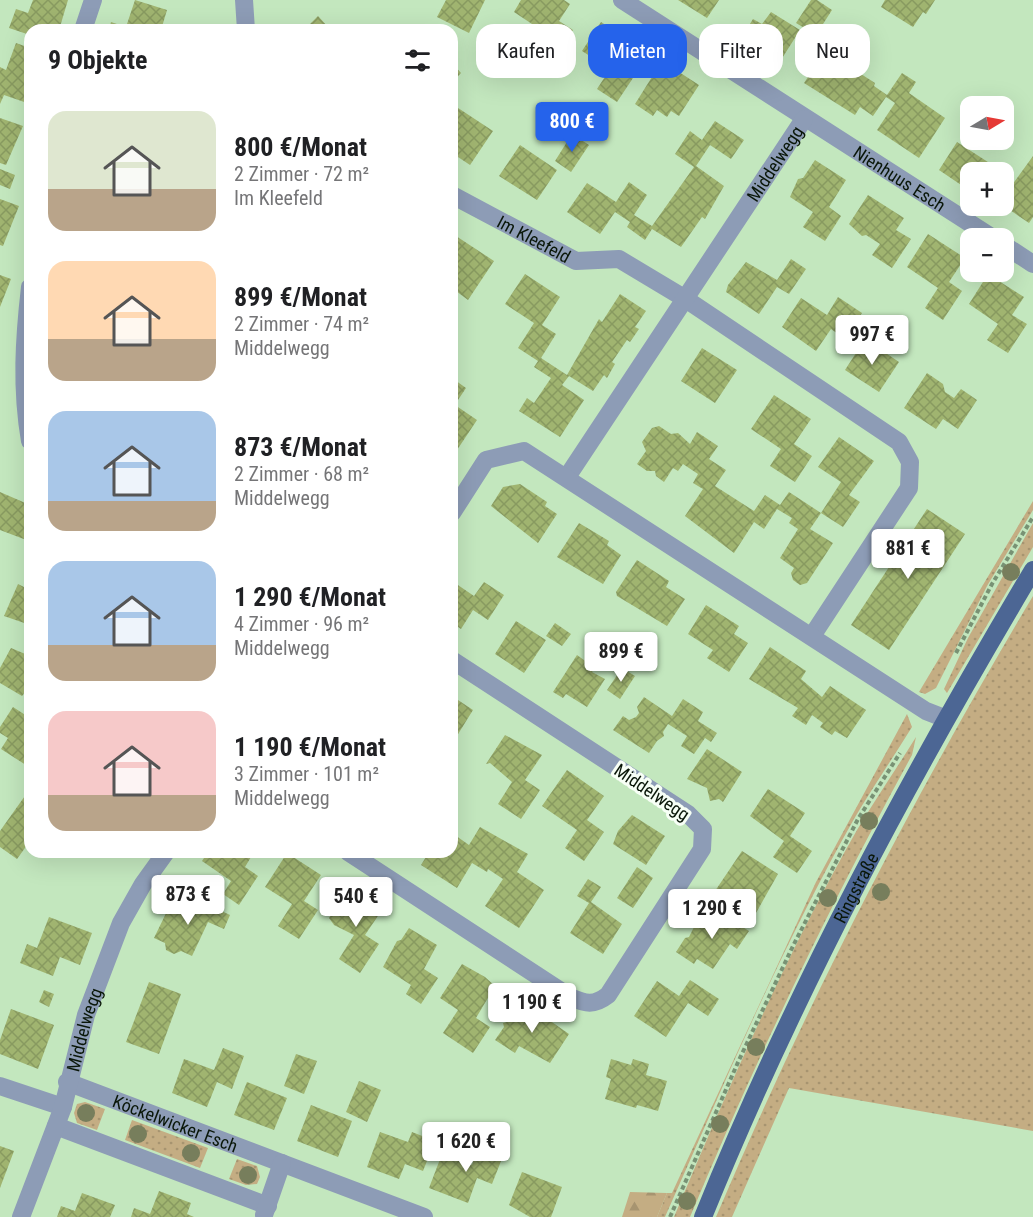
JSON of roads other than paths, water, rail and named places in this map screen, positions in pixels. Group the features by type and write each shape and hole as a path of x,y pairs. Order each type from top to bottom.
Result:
{"main road":[{"name":"Ringstraße","path":"703,1217 729,1153 820,953 944,718 1033,570"}],"street":[{"path":"85,24 93,0"},
{"path":"244,0 246,24"},
{"name":"Middelwegg","path":"567,477 804,119 622,0"},
{"name":"Nienhuus Esch","path":"804,119 977,228"},
{"name":"Im Kleefeld","path":"458,198 576,261 619,259 684,298"},
{"path":"1014,252 1033,264"},
{"path":"684,298 899,442 910,462 909,488 812,636"},
{"path":"24,361 24,404"},
{"path":"458,504 486,460 524,451 926,711 944,718"},
{"name":"Middelwegg","path":"357,858 570,997 586,1004 597,1004 608,995 702,849 703,829 688,814 458,664"},
{"name":"Middelwegg","path":"21,1217 63,1107 67,1082 86,1015 122,923 142,885 162,858"},
{"name":"Köckelwicker Esch","path":"67,1082 424,1217"},
{"path":"0,1086 63,1107"},
{"path":"56,1126 266,1211 282,1163"}]}
